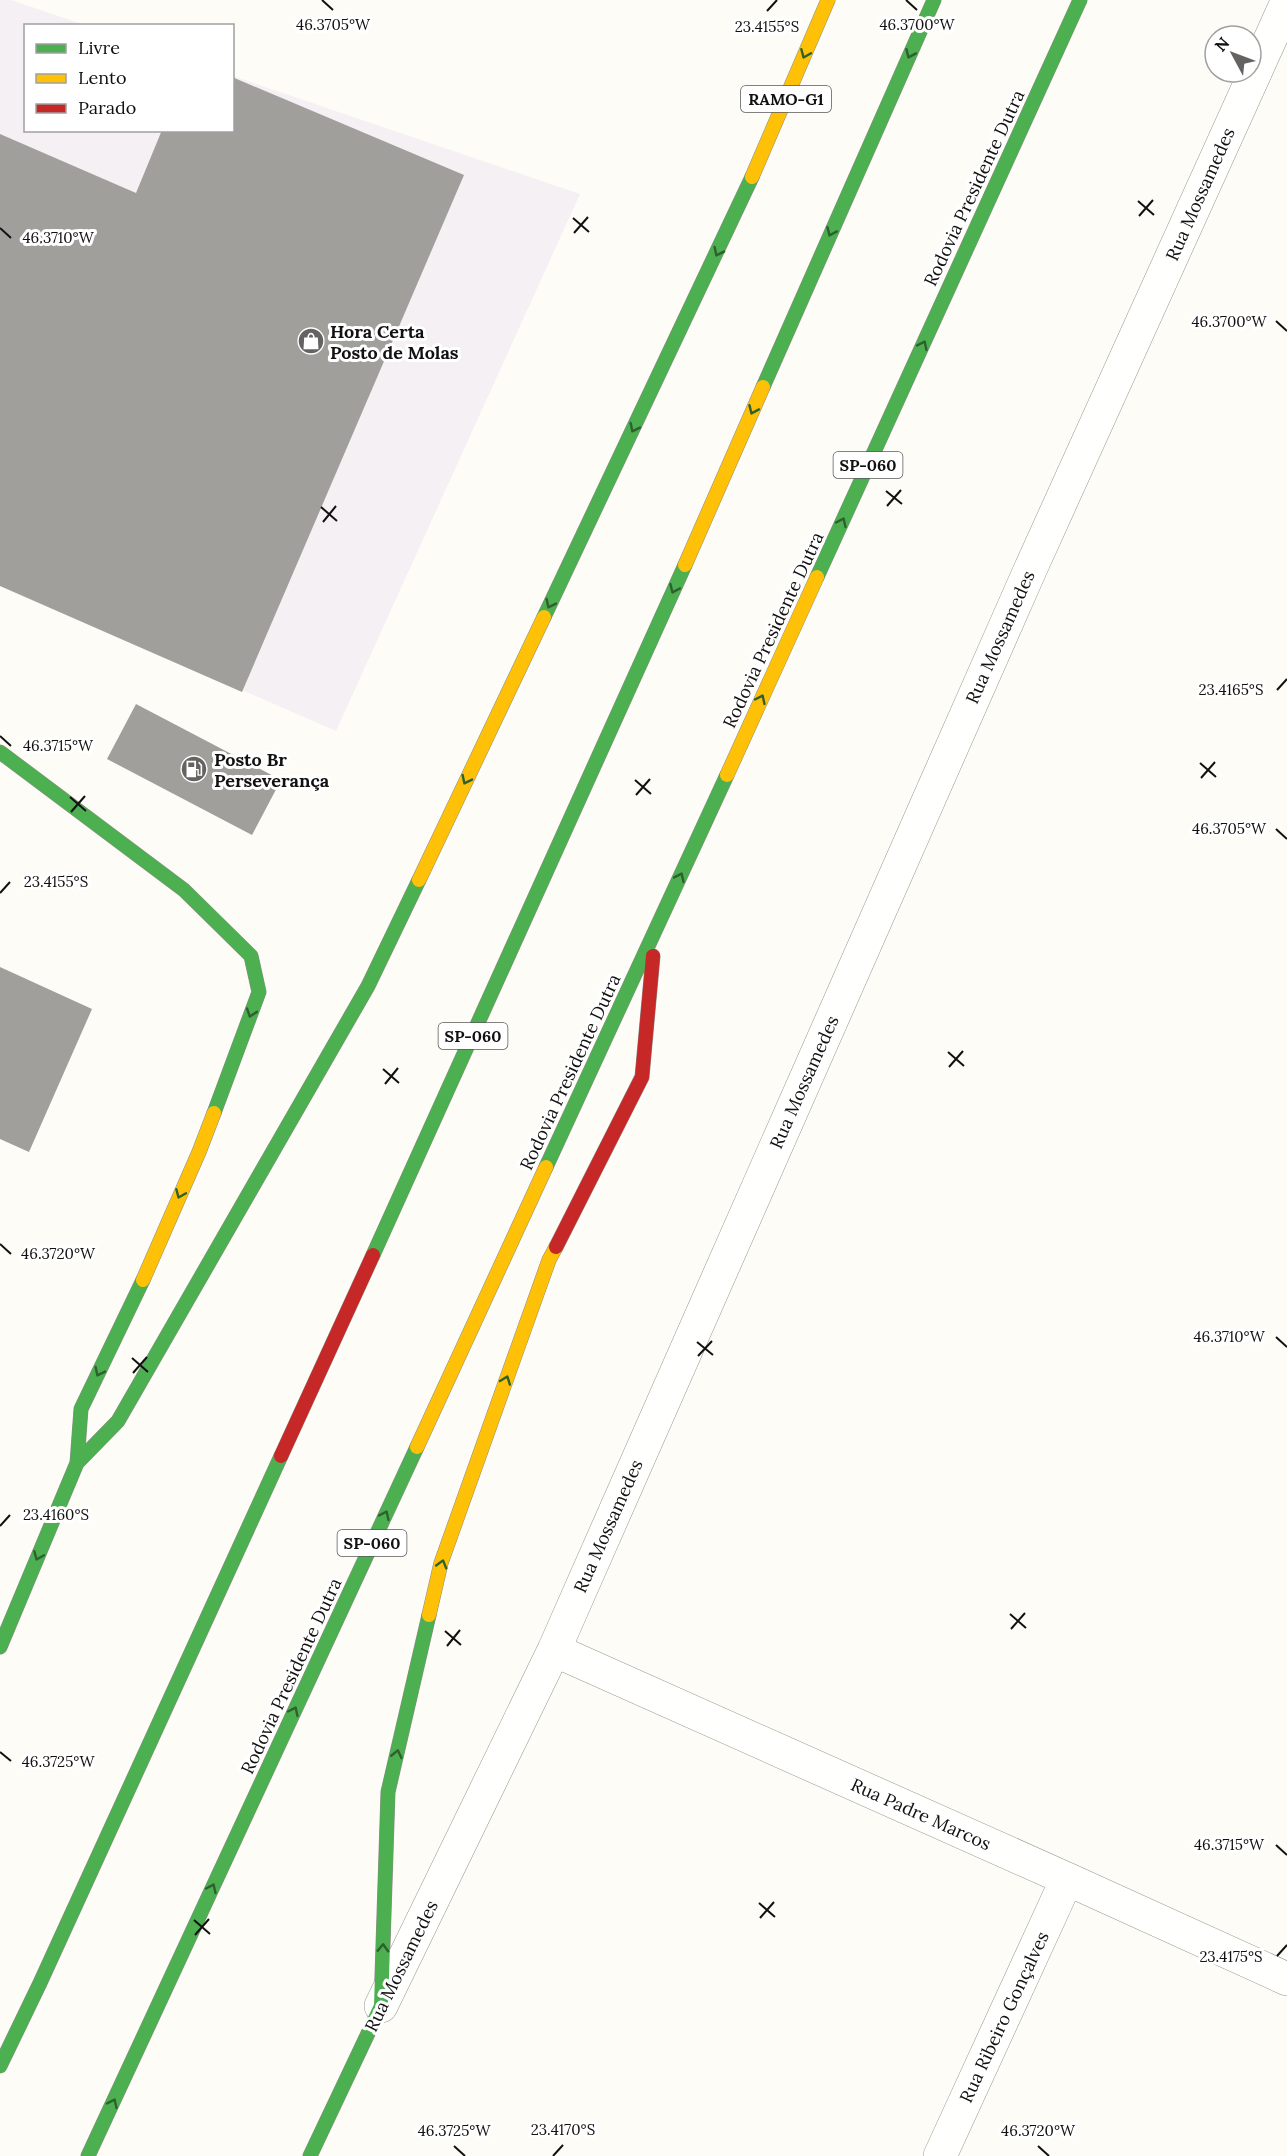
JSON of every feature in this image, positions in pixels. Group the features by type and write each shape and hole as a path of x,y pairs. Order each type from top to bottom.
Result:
{"main road":[{"name":"RAMO-G1","path":"77,1463 118,1421 368,986 743,199 828,0"},
{"name":"SP-060","path":"0,2066 40,1983 664,612 934,0"},
{"name":"Rodovia Presidente Dutra","path":"88,2156 656,930 1080,0"},
{"path":"0,752 184,890 251,956 259,992 199,1152 148,1269 81,1409 77,1463 0,1647"},
{"path":"381,2006 388,1792 441,1563 549,1260 642,1077 656,930"},
{"name":"Rua Mossamedes","path":"310,2156 381,2006"}],"street":[{"name":"Rua Mossamedes","path":"381,2006 554,1650 1030,570 1287,2"},
{"name":"Rua Padre Marcos","path":"554,1650 1287,1979"},
{"name":"Rua Ribeiro Gonçalves","path":"940,2156 1067,1879"}],"shaded area":[{"path":"0,0 11,0 82,24 24,24 24,132 234,132 234,76 580,194 336,731 0,585"}],"building":[{"path":"234,78 464,175 242,692 0,586 0,134 136,193 161,132 234,132"},
{"name":"Posto Br Perseverança","path":"136,704 281,780 252,835 107,759"},
{"path":"0,967 92,1009 29,1152 0,1139"}],"traffic: fast":[{"path":"763,387 934,0"},
{"path":"817,577 1080,0"},
{"path":"544,617 752,177"},
{"path":"373,1255 685,565"},
{"path":"0,752 184,890 251,956 259,992 214,1113"},
{"path":"546,1167 727,775"},
{"path":"77,1463 118,1421 368,986 419,880"},
{"path":"77,1463 81,1409 143,1280"},
{"path":"88,2156 417,1447"},
{"path":"0,2066 281,1456"},
{"path":"0,1647 77,1463"},
{"path":"381,2006 388,1792 429,1615"},
{"path":"310,2156 381,2006"}],"traffic: slow":[{"path":"752,177 828,0"},
{"path":"685,565 763,387"},
{"path":"727,775 817,577"},
{"path":"419,880 544,617"},
{"path":"143,1280 214,1113"},
{"path":"417,1447 546,1167"},
{"path":"429,1615 441,1563 549,1260 556,1247"}],"traffic: jam":[{"path":"556,1247 642,1077 653,956"},
{"path":"281,1456 373,1255"}],"place":[{"name":"Hora Certa Posto de Molas","path":"311,341"},
{"name":"Posto Br Perseverança","path":"194,769"}]}
